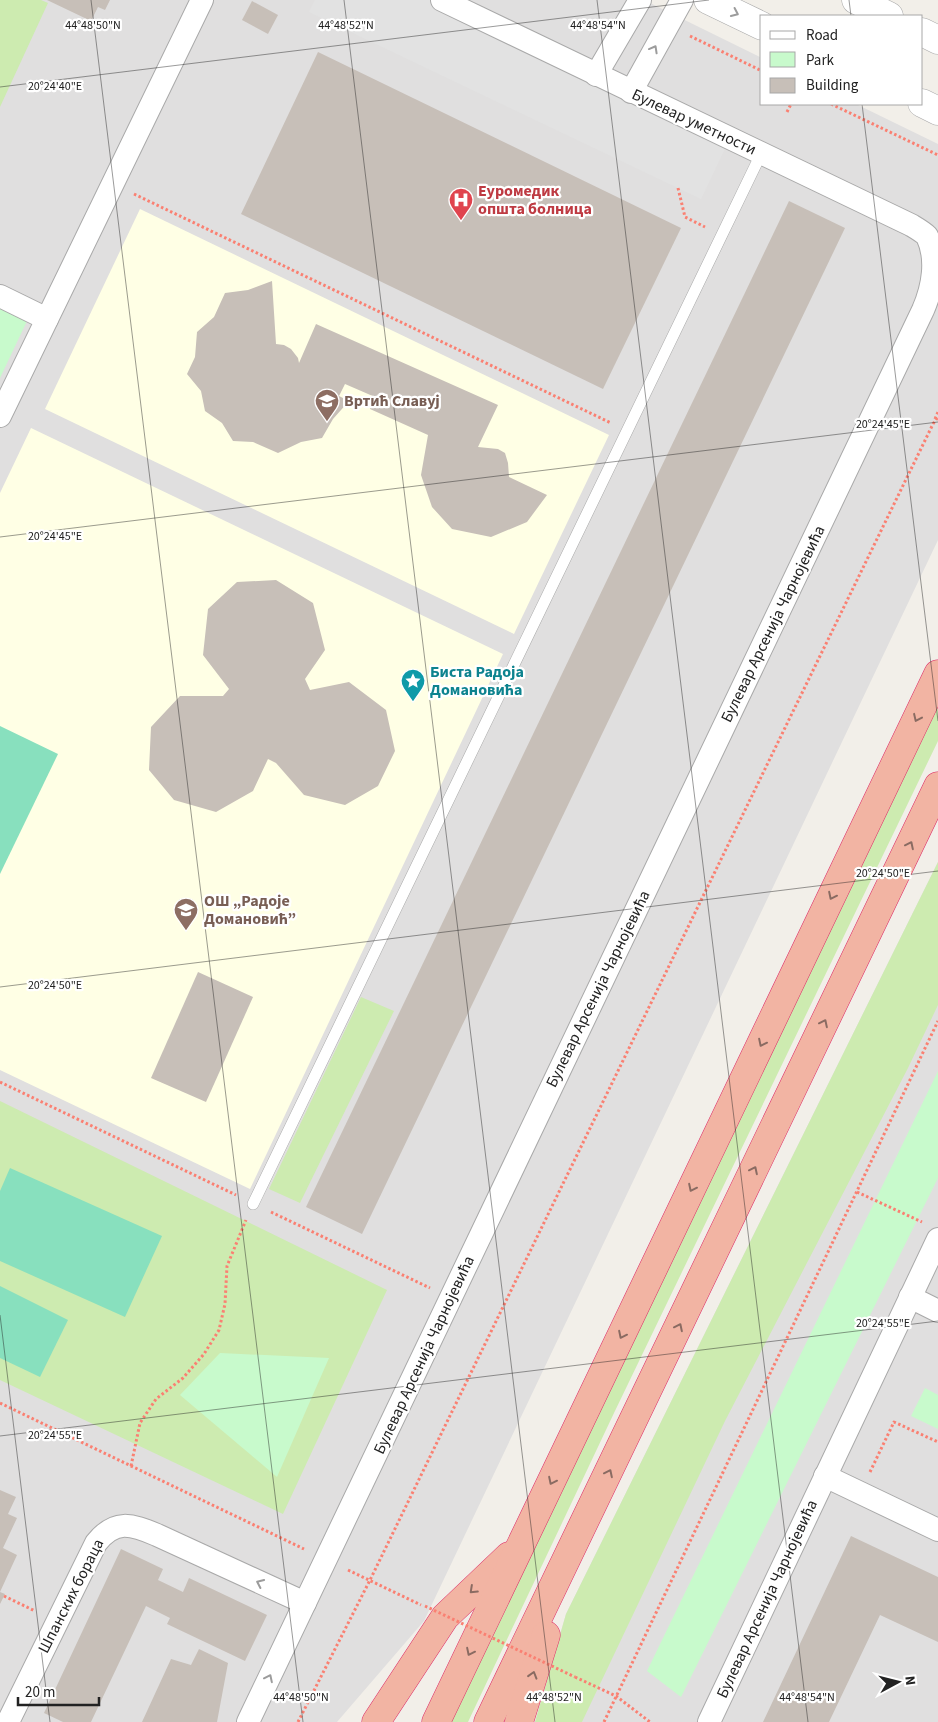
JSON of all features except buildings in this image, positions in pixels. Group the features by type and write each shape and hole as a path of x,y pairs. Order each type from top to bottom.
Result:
{"highway":[{"path":"436,1722 938,674"},
{"path":"488,1722 573,1549 938,786"},
{"path":"376,1722 444,1617 521,1545"},
{"path":"519,1722 573,1549"}],"street":[{"path":"0,416 202,0"},
{"name":"Булевар уметности","path":"442,0 911,225 927,236 937,253"},
{"path":"596,75 640,0"},
{"path":"631,92 682,0"},
{"path":"708,0 760,25"},
{"path":"856,0 887,15"},
{"path":"923,32 938,40"},
{"path":"923,104 938,111"},
{"name":"Булевар Арсенија Чарнојевића","path":"248,1722 923,310 937,278 937,253"},
{"path":"0,296 47,319"},
{"name":"Булевар Арсенија Чарнојевића","path":"709,1722 910,1298 934,1232"},
{"path":"910,1298 938,1311"},
{"path":"825,1476 938,1530"},
{"name":"Шпанских бораца","path":"8,1722 96,1543 104,1533 117,1526 139,1527 304,1603"}],"lane":[{"path":"253,1204 761,154"}],"path":[{"path":"787,112 791,105"},
{"path":"834,105 938,154"},
{"path":"113,183 627,431"},
{"path":"678,188 685,217 721,236"},
{"path":"298,1722 370,1580 938,412"},
{"path":"933,424 938,418"},
{"path":"604,1722 938,1021"},
{"path":"0,1082 450,1298"},
{"path":"857,1192 934,1232"},
{"path":"131,1466 140,1423 156,1399 183,1378 204,1354 219,1330 225,1304 227,1266 253,1204"},
{"path":"0,1404 326,1559"},
{"path":"860,1492 894,1422 938,1442"},
{"path":"370,1580 616,1696 650,1722"},
{"path":"4,1596 57,1621"}],"shaded area":[{"path":"0,0 644,0 760,57 760,105 858,105 938,144 938,540 424,1621 337,1722 0,1722"},
{"path":"315,0 442,0 730,138 701,199 309,12"},
{"name":"Вртић Славуј","path":"140,209 609,435 514,634 45,409"},
{"name":"ОШ „Радоје Домановић”","path":"31,428 503,654 250,1189 0,1070 0,493"},
{"path":"938,862 938,1722 535,1722 566,1614"}],"green space":[{"path":"0,0 41,0 48,3 0,107"},
{"path":"0,309 27,321 0,378"},
{"path":"938,701 938,741 614,1413 468,1722 446,1722"},
{"path":"0,726 58,754 0,874"},
{"path":"938,862 938,1005 908,1068 725,1421 582,1722 535,1722 566,1614"},
{"path":"361,997 394,1011 300,1203 269,1189"},
{"path":"938,1071 938,1178 681,1697 647,1671"},
{"path":"0,1101 387,1290 283,1514 0,1380"},
{"path":"10,1168 162,1236 125,1317 0,1261 0,1191"},
{"path":"0,1286 68,1320 40,1377 0,1358"},
{"path":"220,1353 329,1358 277,1477 180,1395"},
{"path":"925,1388 938,1395 938,1429 911,1416"}],"place":[{"name":"Еуромедик општа болница","path":"461,221"},
{"name":"Вртић Славуј","path":"327,422"},
{"name":"Биста Радоја Домановића","path":"413,702"},
{"name":"ОШ „Радоје Домановић”","path":"186,931"}]}
